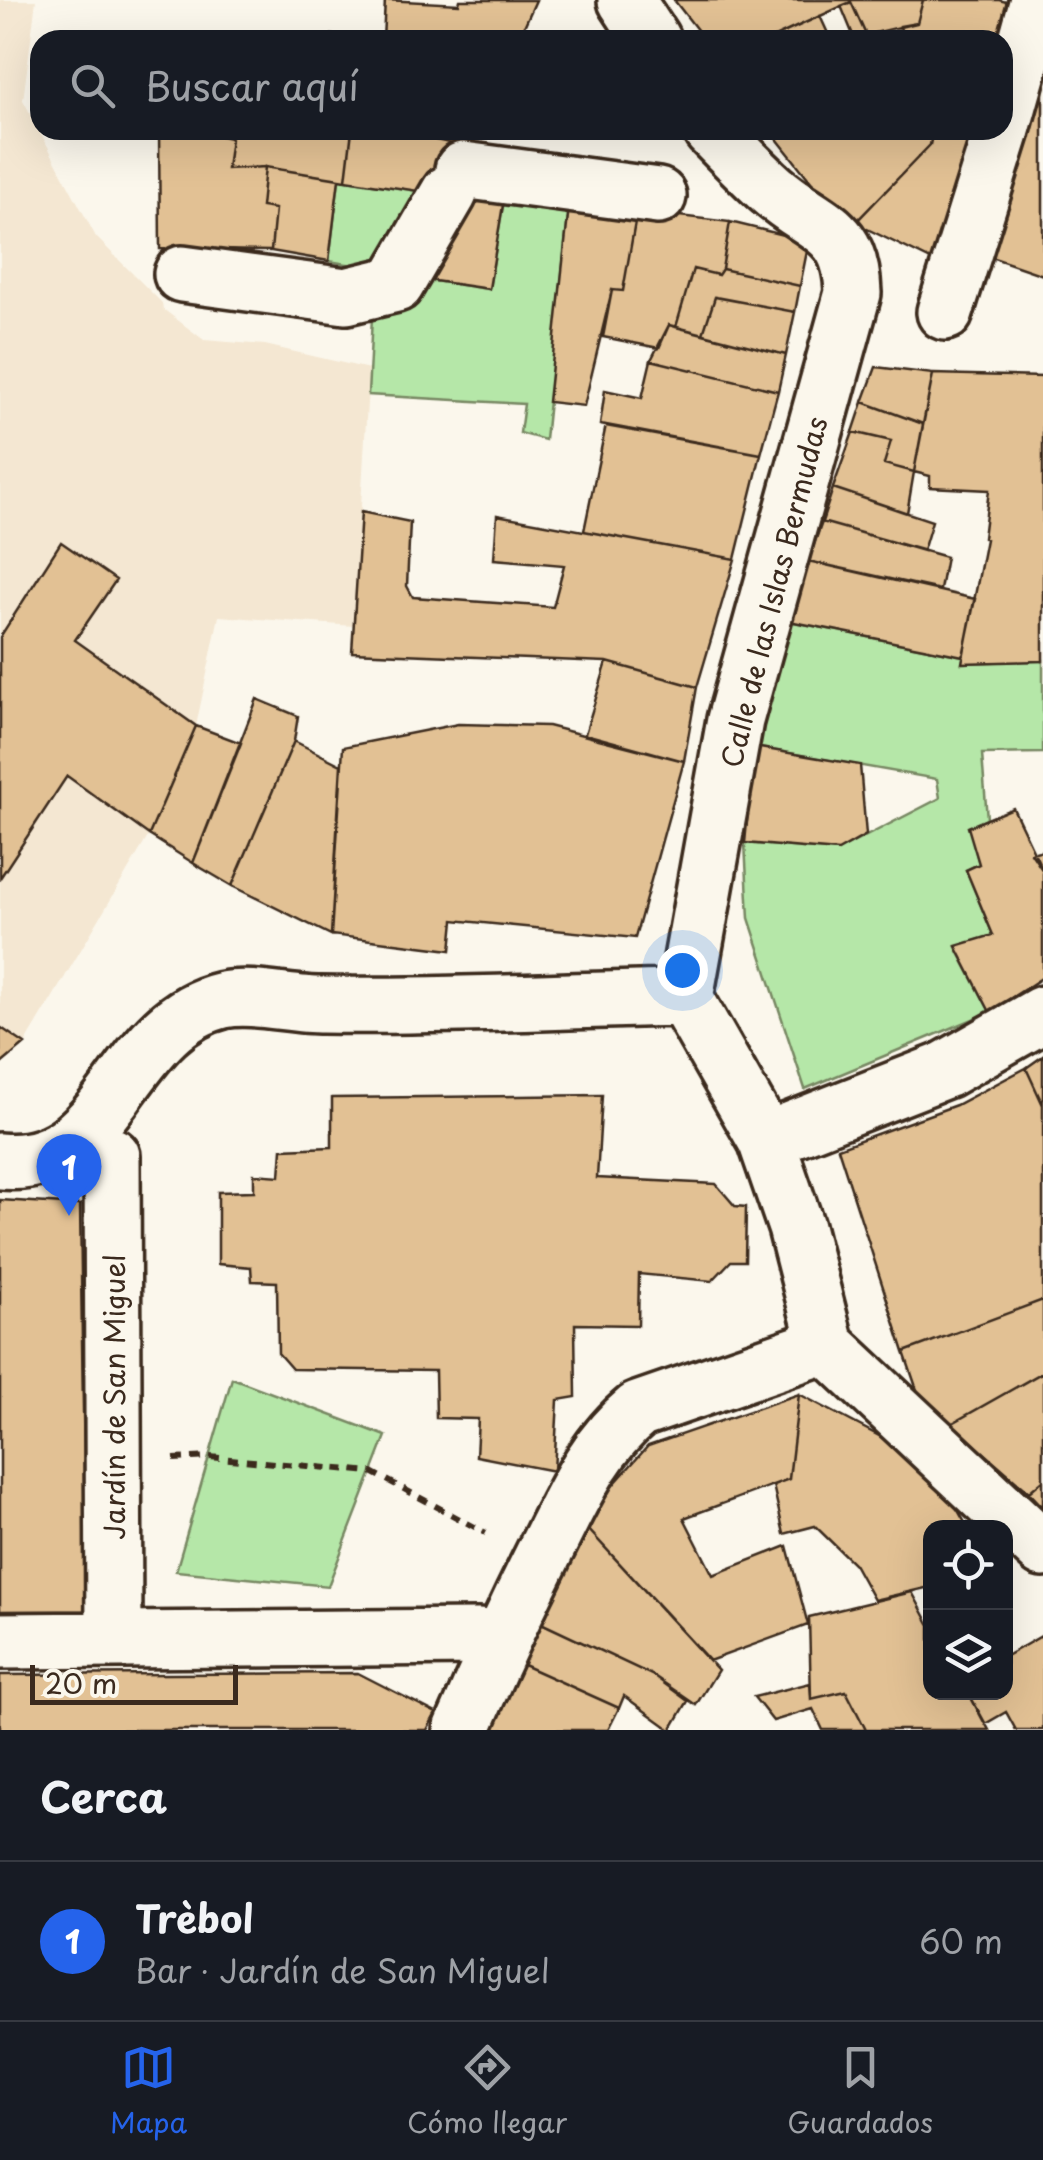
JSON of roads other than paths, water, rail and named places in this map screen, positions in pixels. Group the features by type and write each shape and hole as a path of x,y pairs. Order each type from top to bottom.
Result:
{"street":[{"path":"626,0 646,30"},
{"path":"1013,89 1038,0"},
{"name":"Calle de las Islas Bermudas","path":"685,998 735,720 852,292 852,262 835,235 774,192 721,140"},
{"path":"946,312 998,140"},
{"path":"182,274 346,296 396,284 456,181 658,196"},
{"path":"0,1161 19,1163 108,1134 154,1038 187,1014 224,1000 321,1005 685,998 766,1140 796,1227 826,1345 1043,1549"},
{"path":"766,1140 944,1070 1043,1014"},
{"name":"Jardín de San Miguel","path":"108,1134 114,1638"},
{"path":"462,1730 501,1639 593,1456 616,1428 638,1410 826,1345"},
{"path":"0,1641 479,1637"}],"place":[{"name":"Trèbol","path":"69,1216"}]}
